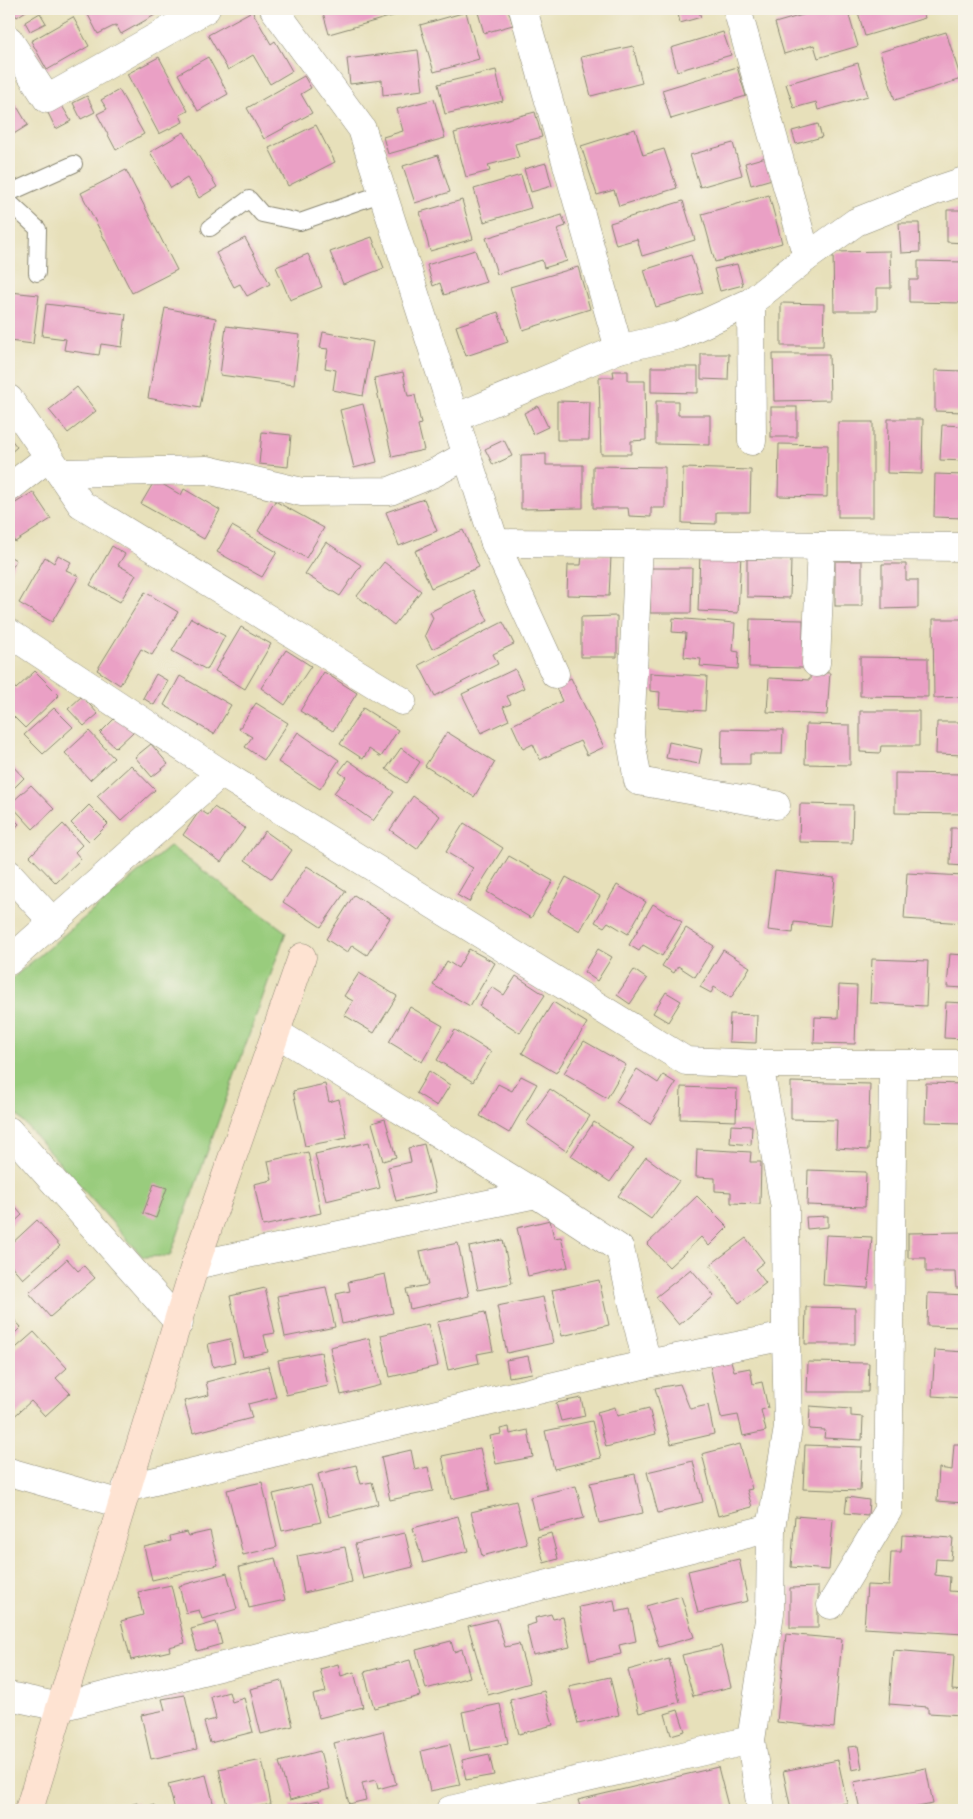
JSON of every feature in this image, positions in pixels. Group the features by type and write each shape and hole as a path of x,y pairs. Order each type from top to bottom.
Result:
{"street":[{"path":"9,40 47,99 206,9"},
{"path":"274,9 362,129 494,543 555,674"},
{"path":"523,9 619,348"},
{"path":"737,9 807,257"},
{"path":"455,418 619,348 678,335 751,302 807,257 856,222 964,181"},
{"path":"751,302 752,441"},
{"path":"9,399 81,504 402,701"},
{"path":"9,488 54,465 207,470 302,492 390,491 434,473 467,455"},
{"path":"494,543 964,547"},
{"path":"639,544 630,735 638,781 776,805"},
{"path":"816,663 821,546"},
{"path":"9,633 221,773 686,1061 759,1064 964,1064"},
{"path":"9,962 221,773"},
{"path":"9,874 53,922"},
{"path":"29,1810 195,1266 302,958"},
{"path":"275,1032 536,1194 620,1250 647,1364"},
{"path":"759,1064 785,1208 788,1428 771,1528 770,1613 751,1740 761,1810"},
{"path":"831,1604 888,1510 893,1065"},
{"path":"9,1131 179,1323"},
{"path":"195,1266 536,1194"},
{"path":"9,1472 124,1496 647,1364 786,1336"},
{"path":"9,1696 60,1707 771,1528"},
{"path":"450,1810 751,1740"}],"lane":[{"path":"9,193 74,164"},
{"path":"210,228 249,199 262,214 300,222 383,193"},
{"path":"9,202 38,228 37,273"}],"green space":[{"path":"170,846 286,932 170,1256 143,1257 9,1106 9,981"}],"building":[{"path":"11,9 29,9 17,17"},
{"path":"85,9 151,9 155,15 121,34 116,25 98,34"},
{"path":"322,9 395,9 396,15 329,34"},
{"path":"477,9 508,9 513,25 484,33"},
{"path":"677,9 698,9 701,17 680,23"},
{"path":"823,9 847,9 858,46 818,58 814,45 784,54 775,23"},
{"path":"857,9 922,9 925,18 865,36"},
{"path":"252,11 271,44 275,41 292,71 270,84 253,55 228,70 208,35"},
{"path":"466,12 479,59 434,72 420,25"},
{"path":"40,13 46,23 30,31 25,22"},
{"path":"73,17 89,46 47,70 31,41"},
{"path":"723,32 731,55 677,71 671,48"},
{"path":"946,32 961,79 895,100 880,52"},
{"path":"633,46 642,83 591,96 581,57"},
{"path":"418,50 423,90 383,95 382,80 350,84 347,59"},
{"path":"159,57 188,111 180,115 183,122 159,134 127,74"},
{"path":"208,57 228,94 198,111 178,74"},
{"path":"858,63 868,96 818,110 816,102 794,108 786,84"},
{"path":"737,67 746,96 671,119 662,90"},
{"path":"496,70 503,101 445,114 438,84"},
{"path":"304,76 311,88 301,94 312,113 264,139 247,108"},
{"path":"119,90 144,134 116,150 97,114 107,109 101,100"},
{"path":"9,93 28,125 9,137"},
{"path":"87,96 95,112 81,119 73,103"},
{"path":"434,99 445,138 388,154 383,137 403,131 397,109"},
{"path":"61,104 71,121 56,129 47,111"},
{"path":"535,112 542,137 515,144 519,157 488,165 490,171 466,177 454,133"},
{"path":"818,124 822,137 796,144 792,131"},
{"path":"316,125 335,162 288,186 269,148"},
{"path":"635,129 643,155 664,149 677,188 619,206 614,190 597,195 581,146"},
{"path":"184,132 217,187 199,198 187,178 171,188 150,152"},
{"path":"733,143 742,175 700,187 690,155"},
{"path":"438,155 450,192 415,203 403,166"},
{"path":"766,157 772,179 751,185 745,163"},
{"path":"546,163 552,186 531,192 524,169"},
{"path":"126,170 177,270 132,293 81,193"},
{"path":"521,175 531,208 484,222 474,189"},
{"path":"769,195 782,243 715,262 702,214"},
{"path":"462,200 473,239 430,251 420,212"},
{"path":"683,201 695,240 642,256 637,239 616,245 610,223"},
{"path":"947,210 964,210 964,243 947,242"},
{"path":"562,215 566,226 557,229 567,261 544,268 542,260 497,274 486,238"},
{"path":"899,223 919,223 920,252 901,253"},
{"path":"372,237 384,268 343,284 330,252"},
{"path":"245,238 270,284 247,296 240,284 234,287 216,253"},
{"path":"475,250 486,282 444,295 440,283 433,286 427,265"},
{"path":"890,251 891,288 877,288 877,311 834,311 833,252"},
{"path":"308,254 322,287 290,300 276,267"},
{"path":"691,255 703,293 656,307 644,270"},
{"path":"918,261 964,262 964,303 909,302 909,280 918,280"},
{"path":"737,264 743,285 720,291 714,269"},
{"path":"578,267 590,309 523,330 510,287"},
{"path":"10,292 39,295 33,344 9,341"},
{"path":"781,303 824,304 823,346 781,346"},
{"path":"46,304 126,314 122,347 101,344 99,355 64,350 66,339 42,336"},
{"path":"165,308 216,318 200,408 148,398"},
{"path":"498,312 508,342 466,356 456,326"},
{"path":"226,326 300,335 294,385 220,375"},
{"path":"323,332 373,342 363,396 333,390 336,370 325,368 328,349 320,348"},
{"path":"701,354 729,354 728,380 701,379"},
{"path":"773,354 829,354 830,400 774,401"},
{"path":"651,367 698,367 698,393 651,392"},
{"path":"935,370 964,371 964,412 935,411"},
{"path":"613,371 628,371 628,381 645,381 646,440 631,441 631,454 601,454 599,377 614,377"},
{"path":"403,372 408,396 415,395 421,424 418,425 424,450 392,457 374,378"},
{"path":"77,387 96,411 68,433 49,410"},
{"path":"557,401 590,402 589,440 557,440"},
{"path":"656,401 678,401 678,415 710,415 710,445 656,444"},
{"path":"363,404 377,462 354,468 340,410"},
{"path":"538,406 548,427 533,434 524,413"},
{"path":"771,407 797,407 797,437 771,437"},
{"path":"888,419 923,419 922,474 887,473"},
{"path":"838,422 873,422 873,517 838,517"},
{"path":"942,425 964,426 964,461 940,460"},
{"path":"262,432 291,435 288,467 259,464"},
{"path":"9,437 17,447 9,454"},
{"path":"504,440 512,456 493,465 485,449"},
{"path":"779,444 828,445 827,497 778,496"},
{"path":"546,454 546,465 583,465 583,508 521,509 521,455"},
{"path":"593,466 665,467 665,508 651,508 651,517 629,516 628,508 593,508"},
{"path":"683,468 751,470 750,512 716,512 716,524 682,523"},
{"path":"935,474 964,475 964,518 934,517"},
{"path":"155,480 181,495 184,489 220,510 204,539 141,504"},
{"path":"33,492 51,519 15,542 9,533 9,507"},
{"path":"424,499 437,531 399,546 386,512"},
{"path":"275,501 324,528 306,558 258,531"},
{"path":"232,526 277,552 262,577 217,552"},
{"path":"463,530 479,567 431,588 415,551"},
{"path":"326,542 361,565 340,596 305,574"},
{"path":"112,546 125,554 118,565 136,575 120,602 90,585"},
{"path":"700,553 741,555 738,613 698,611"},
{"path":"58,555 71,562 66,570 79,576 52,622 19,603 45,557 54,563"},
{"path":"582,555 611,556 609,596 567,595 568,565 581,565"},
{"path":"9,556 16,560 9,574"},
{"path":"747,559 791,560 790,598 747,597"},
{"path":"835,561 862,561 862,606 835,606"},
{"path":"384,562 421,591 394,625 357,596"},
{"path":"882,564 906,564 906,580 918,580 918,608 882,609"},
{"path":"651,568 692,568 691,613 650,613"},
{"path":"473,590 488,621 432,649 425,635 433,618 430,612"},
{"path":"145,592 178,612 152,655 141,649 120,685 97,670"},
{"path":"617,616 617,657 581,657 581,617"},
{"path":"191,618 225,636 207,670 172,651"},
{"path":"673,618 735,623 733,651 739,652 738,669 700,666 701,659 684,657 686,633 672,632"},
{"path":"750,619 803,620 803,668 749,667"},
{"path":"933,619 964,619 964,697 934,698"},
{"path":"503,622 514,644 493,654 498,664 435,696 419,665"},
{"path":"241,627 271,644 245,689 215,671"},
{"path":"286,650 311,666 285,705 261,688"},
{"path":"860,657 928,658 928,697 860,696"},
{"path":"515,669 524,688 507,696 511,704 503,707 509,720 481,733 462,694"},
{"path":"35,671 59,695 25,728 9,712 9,681 16,689"},
{"path":"324,672 357,693 333,731 300,711"},
{"path":"810,672 830,673 827,715 767,712 769,678 810,680"},
{"path":"650,673 707,676 705,711 659,708 660,692 650,691"},
{"path":"156,674 168,681 154,705 143,698"},
{"path":"180,676 231,705 214,734 164,705"},
{"path":"571,678 604,747 587,755 580,741 540,760 533,744 523,749 512,725 562,701 555,686"},
{"path":"82,696 98,714 84,726 68,709"},
{"path":"256,703 288,723 264,760 245,747 252,737 239,729"},
{"path":"54,708 73,727 43,754 24,735"},
{"path":"363,708 398,730 381,757 369,749 363,759 340,744"},
{"path":"860,711 919,711 919,746 881,746 880,753 860,752"},
{"path":"117,716 133,732 116,748 100,733"},
{"path":"937,722 964,722 964,755 936,754"},
{"path":"806,724 850,725 850,765 805,764"},
{"path":"722,729 783,730 782,754 750,754 750,764 721,764"},
{"path":"89,731 114,758 90,780 65,753"},
{"path":"298,732 339,760 320,789 278,762"},
{"path":"447,732 495,762 474,797 425,766"},
{"path":"669,742 702,749 699,764 666,758"},
{"path":"151,744 168,764 152,777 135,757"},
{"path":"401,748 420,762 406,783 386,769"},
{"path":"348,760 394,792 373,821 334,793 346,777 339,772"},
{"path":"9,762 24,778 9,793"},
{"path":"131,765 155,790 121,821 97,796"},
{"path":"895,773 964,774 964,814 895,813"},
{"path":"31,785 54,809 33,829 10,804"},
{"path":"413,796 440,816 417,849 390,830"},
{"path":"800,804 853,805 852,843 799,842"},
{"path":"89,805 108,824 90,842 71,823"},
{"path":"214,807 245,828 221,862 183,835 200,810 208,815"},
{"path":"9,814 19,824 9,835"},
{"path":"464,823 503,848 469,902 457,895 473,868 446,852"},
{"path":"63,824 82,845 75,852 81,859 56,883 30,856"},
{"path":"951,828 964,828 964,866 950,865"},
{"path":"265,831 292,850 272,879 245,860"},
{"path":"509,856 553,881 531,918 487,892"},
{"path":"307,866 346,891 321,927 283,902"},
{"path":"775,871 835,878 830,926 794,922 793,933 768,930"},
{"path":"907,873 964,876 964,923 904,919"},
{"path":"566,877 600,896 580,931 547,912"},
{"path":"617,885 646,902 628,934 608,922 604,927 595,922"},
{"path":"354,895 390,918 367,955 352,945 347,953 326,939"},
{"path":"653,904 682,922 662,956 643,945 639,951 629,945"},
{"path":"686,928 714,946 695,977 678,966 674,973 662,966"},
{"path":"469,949 495,963 470,1006 433,985 447,961 458,968"},
{"path":"598,949 612,957 597,981 584,972"},
{"path":"723,950 750,967 731,998 714,987 711,993 700,987"},
{"path":"950,954 964,955 964,988 947,987"},
{"path":"872,959 928,961 926,1006 870,1003"},
{"path":"634,970 647,979 630,1004 617,995"},
{"path":"359,973 397,996 374,1033 344,1015 353,1001 344,996"},
{"path":"516,976 545,995 520,1033 479,1006 492,987 504,995"},
{"path":"839,985 857,986 855,1044 814,1043 815,1017 838,1018"},
{"path":"666,992 681,1001 668,1022 653,1013"},
{"path":"553,1002 587,1023 556,1073 522,1053"},
{"path":"946,1002 964,1003 964,1039 944,1038"},
{"path":"410,1007 443,1026 422,1062 389,1042"},
{"path":"730,1014 757,1015 756,1043 729,1042"},
{"path":"455,1030 491,1052 473,1082 437,1060"},
{"path":"584,1041 626,1065 607,1098 564,1073"},
{"path":"637,1069 658,1083 663,1075 676,1083 650,1124 616,1102"},
{"path":"429,1071 450,1085 437,1106 416,1093"},
{"path":"521,1076 537,1084 509,1133 480,1116 498,1084 512,1091"},
{"path":"791,1082 870,1084 868,1150 836,1148 837,1120 791,1119"},
{"path":"926,1083 964,1084 964,1123 925,1122"},
{"path":"325,1084 329,1102 339,1099 347,1138 305,1146 293,1091"},
{"path":"681,1087 737,1089 736,1121 680,1119"},
{"path":"550,1089 590,1116 566,1151 526,1123"},
{"path":"385,1119 396,1157 383,1161 372,1123"},
{"path":"594,1122 634,1148 610,1182 571,1156"},
{"path":"731,1125 752,1126 751,1145 730,1143"},
{"path":"369,1142 380,1188 326,1201 315,1154"},
{"path":"424,1144 436,1192 396,1201 388,1167 411,1162 408,1148"},
{"path":"697,1149 751,1152 750,1162 761,1162 760,1204 731,1203 731,1192 715,1191 715,1178 696,1177"},
{"path":"308,1152 321,1213 263,1226 254,1184 272,1180 268,1161"},
{"path":"646,1157 679,1181 651,1219 618,1196"},
{"path":"808,1170 866,1172 865,1207 807,1205"},
{"path":"154,1184 167,1188 156,1218 143,1213"},
{"path":"697,1196 728,1227 709,1246 701,1237 669,1267 647,1244"},
{"path":"9,1200 22,1215 9,1227"},
{"path":"828,1216 828,1227 807,1229 806,1217"},
{"path":"37,1220 60,1246 23,1279 9,1263 9,1246"},
{"path":"550,1220 554,1238 561,1237 568,1267 528,1276 517,1228"},
{"path":"964,1232 964,1288 956,1288 955,1272 926,1272 926,1258 908,1258 908,1233"},
{"path":"826,1235 872,1237 868,1288 823,1285"},
{"path":"746,1238 764,1262 755,1269 766,1283 739,1303 710,1265"},
{"path":"503,1240 512,1283 478,1290 469,1247"},
{"path":"458,1243 469,1296 410,1309 406,1289 428,1285 420,1251"},
{"path":"67,1259 78,1271 84,1266 95,1278 50,1317 29,1293"},
{"path":"691,1269 714,1296 679,1325 656,1297"},
{"path":"385,1274 393,1313 342,1324 336,1294 350,1291 348,1282"},
{"path":"599,1280 609,1325 562,1336 552,1290"},
{"path":"326,1287 335,1327 285,1337 277,1296"},
{"path":"265,1288 275,1333 264,1335 268,1352 243,1357 230,1296"},
{"path":"928,1293 964,1295 964,1327 927,1326"},
{"path":"543,1297 553,1343 507,1353 497,1306"},
{"path":"806,1307 855,1308 855,1344 805,1344"},
{"path":"485,1312 493,1351 477,1354 479,1363 448,1370 437,1322"},
{"path":"9,1314 21,1327 9,1339"},
{"path":"428,1324 438,1366 390,1377 381,1335"},
{"path":"34,1332 67,1368 56,1378 70,1393 45,1416 31,1401 9,1421 9,1354"},
{"path":"369,1338 381,1385 341,1395 330,1347"},
{"path":"230,1339 235,1362 213,1367 208,1344"},
{"path":"935,1350 964,1352 964,1398 932,1396"},
{"path":"321,1352 328,1386 286,1395 278,1360"},
{"path":"528,1356 532,1373 509,1377 506,1360"},
{"path":"731,1361 734,1371 750,1368 753,1384 762,1382 768,1408 761,1410 766,1431 743,1436 738,1415 721,1418 710,1365"},
{"path":"808,1362 869,1363 868,1392 807,1392"},
{"path":"268,1366 276,1397 248,1404 252,1418 193,1433 184,1401 209,1395 206,1382"},
{"path":"680,1384 690,1409 708,1405 714,1434 671,1444 655,1388"},
{"path":"581,1398 585,1416 561,1421 556,1403"},
{"path":"810,1406 851,1409 851,1416 863,1417 862,1440 824,1438 825,1430 809,1429"},
{"path":"615,1407 617,1416 649,1408 656,1434 606,1447 597,1412"},
{"path":"592,1421 601,1458 554,1469 545,1431"},
{"path":"509,1427 510,1434 528,1430 533,1457 496,1464 490,1436 501,1434 500,1429"},
{"path":"740,1444 752,1489 747,1490 752,1507 718,1516 702,1454"},
{"path":"954,1444 964,1444 964,1503 937,1501 939,1468 952,1470"},
{"path":"805,1445 862,1447 860,1491 803,1489"},
{"path":"480,1448 490,1490 451,1499 442,1456"},
{"path":"411,1450 415,1470 428,1467 433,1491 390,1500 381,1457"},
{"path":"693,1461 703,1502 658,1513 647,1472"},
{"path":"356,1465 361,1484 372,1482 378,1504 329,1517 318,1474"},
{"path":"635,1474 643,1513 599,1523 590,1483"},
{"path":"262,1482 277,1547 243,1555 227,1490"},
{"path":"311,1485 321,1522 282,1531 273,1494"},
{"path":"576,1486 584,1518 538,1529 530,1497"},
{"path":"847,1497 869,1500 868,1515 845,1513"},
{"path":"516,1501 527,1544 482,1556 471,1512"},
{"path":"458,1516 468,1551 423,1563 413,1528"},
{"path":"795,1516 833,1519 829,1570 791,1567"},
{"path":"210,1531 218,1565 152,1580 144,1547 171,1541 170,1536 186,1532 188,1536"},
{"path":"405,1533 413,1567 363,1579 355,1544"},
{"path":"551,1533 558,1559 544,1563 537,1537"},
{"path":"902,1535 953,1538 951,1560 936,1559 935,1575 950,1577 949,1591 964,1592 964,1634 864,1628 867,1585 889,1586 891,1552 901,1552"},
{"path":"345,1547 352,1582 304,1593 297,1556"},
{"path":"275,1558 285,1600 249,1608 239,1567"},
{"path":"739,1559 748,1601 698,1613 688,1571"},
{"path":"227,1573 237,1609 202,1619 199,1610 186,1613 179,1586"},
{"path":"171,1585 185,1643 169,1647 170,1651 131,1660 121,1621 143,1615 138,1592"},
{"path":"818,1587 818,1628 790,1628 790,1588"},
{"path":"681,1596 694,1637 659,1647 646,1606"},
{"path":"614,1600 616,1612 630,1609 636,1641 619,1645 621,1654 590,1661 579,1607"},
{"path":"551,1614 553,1619 563,1617 570,1647 533,1655 526,1626 536,1623 535,1618"},
{"path":"497,1619 505,1647 519,1644 530,1683 488,1695 468,1626"},
{"path":"216,1622 222,1644 197,1651 191,1629"},
{"path":"786,1634 842,1639 834,1728 777,1722"},
{"path":"451,1641 454,1652 462,1649 470,1677 426,1689 416,1650"},
{"path":"721,1646 731,1687 693,1696 682,1655"},
{"path":"893,1650 954,1655 952,1690 964,1691 963,1715 928,1713 928,1707 889,1704"},
{"path":"669,1659 680,1702 639,1713 628,1670"},
{"path":"410,1660 420,1696 374,1708 364,1672"},
{"path":"338,1664 341,1676 354,1672 363,1707 319,1718 313,1695 326,1692 320,1669"},
{"path":"610,1677 619,1715 578,1724 569,1686"},
{"path":"282,1681 293,1726 261,1734 250,1689"},
{"path":"544,1691 553,1725 519,1734 510,1700"},
{"path":"229,1692 232,1702 244,1698 253,1732 210,1743 204,1722 216,1719 211,1697"},
{"path":"185,1695 197,1749 151,1759 141,1715 165,1710 162,1699"},
{"path":"500,1704 508,1743 470,1751 462,1712"},
{"path":"678,1710 685,1731 671,1735 665,1714"},
{"path":"383,1731 396,1784 378,1789 376,1780 362,1783 366,1800 349,1804 334,1743"},
{"path":"450,1744 460,1785 430,1791 421,1751"},
{"path":"858,1746 862,1768 852,1770 848,1747"},
{"path":"320,1751 330,1789 290,1800 279,1762"},
{"path":"489,1754 494,1775 466,1780 462,1760"},
{"path":"262,1760 271,1804 243,1810 228,1810 219,1769"},
{"path":"838,1760 847,1803 810,1810 791,1810 783,1771"},
{"path":"718,1767 729,1810 581,1810 578,1800"},
{"path":"926,1768 933,1804 902,1810 860,1810 854,1782"},
{"path":"206,1775 215,1810 182,1810 181,1808 175,1810 168,1784"},
{"path":"319,1800 321,1810 291,1810 290,1806"},
{"path":"137,1803 139,1810 124,1810 123,1807"},
{"path":"155,1805 156,1810 139,1810"}]}
